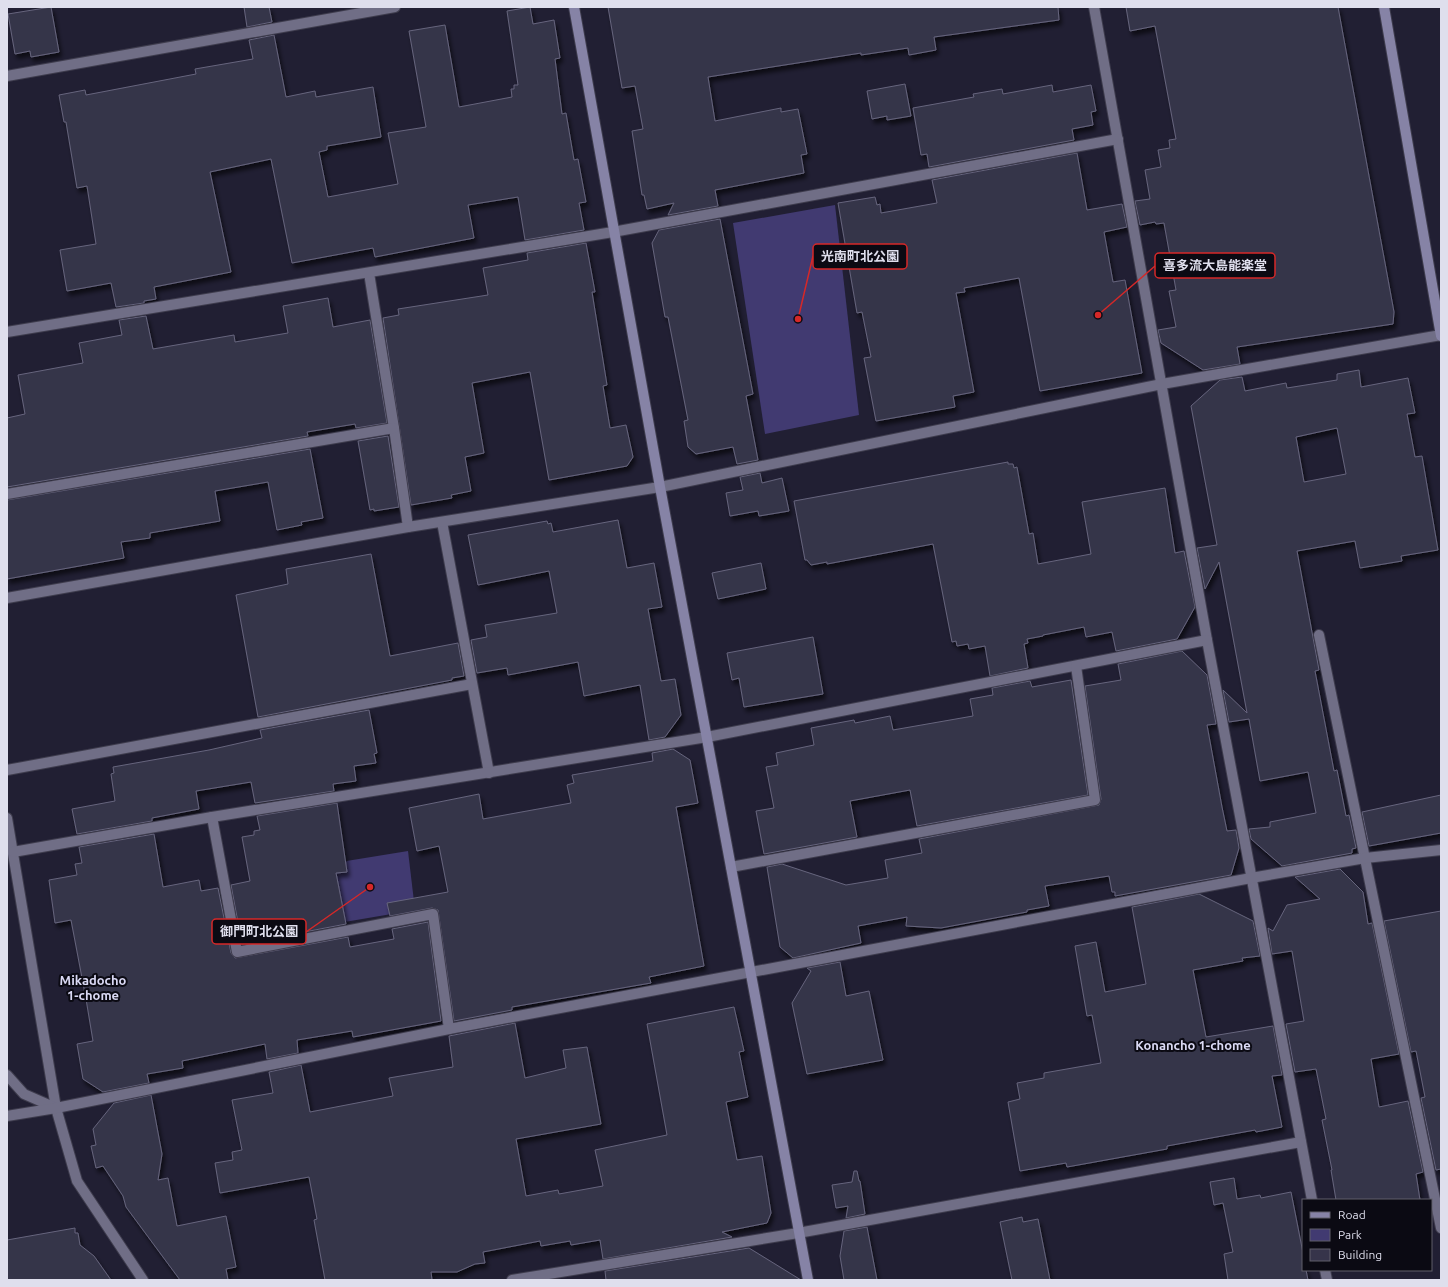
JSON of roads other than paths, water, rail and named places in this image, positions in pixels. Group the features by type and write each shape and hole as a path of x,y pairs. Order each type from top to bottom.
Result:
{"street":[{"path":"7,76 395,7"},
{"path":"574,7 613,232 798,1233 808,1280"},
{"path":"1094,7 1207,640 1312,1199"},
{"path":"7,598 408,527 660,487 1162,384 1441,335 1384,7"},
{"path":"7,332 613,232 1118,139"},
{"path":"368,273 394,428 408,527"},
{"path":"7,494 394,428"},
{"path":"442,522 488,773"},
{"path":"1319,635 1441,1228"},
{"path":"13,852 212,817 707,737 1207,640"},
{"path":"731,867 1095,800 1076,666"},
{"path":"7,770 472,684"},
{"path":"212,817 237,952 433,914 448,1029"},
{"path":"7,818 56,1108 77,1180 143,1280"},
{"path":"7,1116 56,1108 448,1029 1251,878 1365,858 1441,850"},
{"path":"7,1075 24,1094 56,1108"},
{"path":"512,1280 798,1233 1301,1142"}],"place":[{"name":"喜多流大島能楽堂","path":"1098,315"},
{"name":"光南町北公園","path":"798,319"},
{"name":"御門町北公園","path":"370,887"}],"district":[{"name":"Mikadocho 1-chome","path":"93,988"},
{"name":"Konancho 1-chome","path":"1193,1045"}]}
